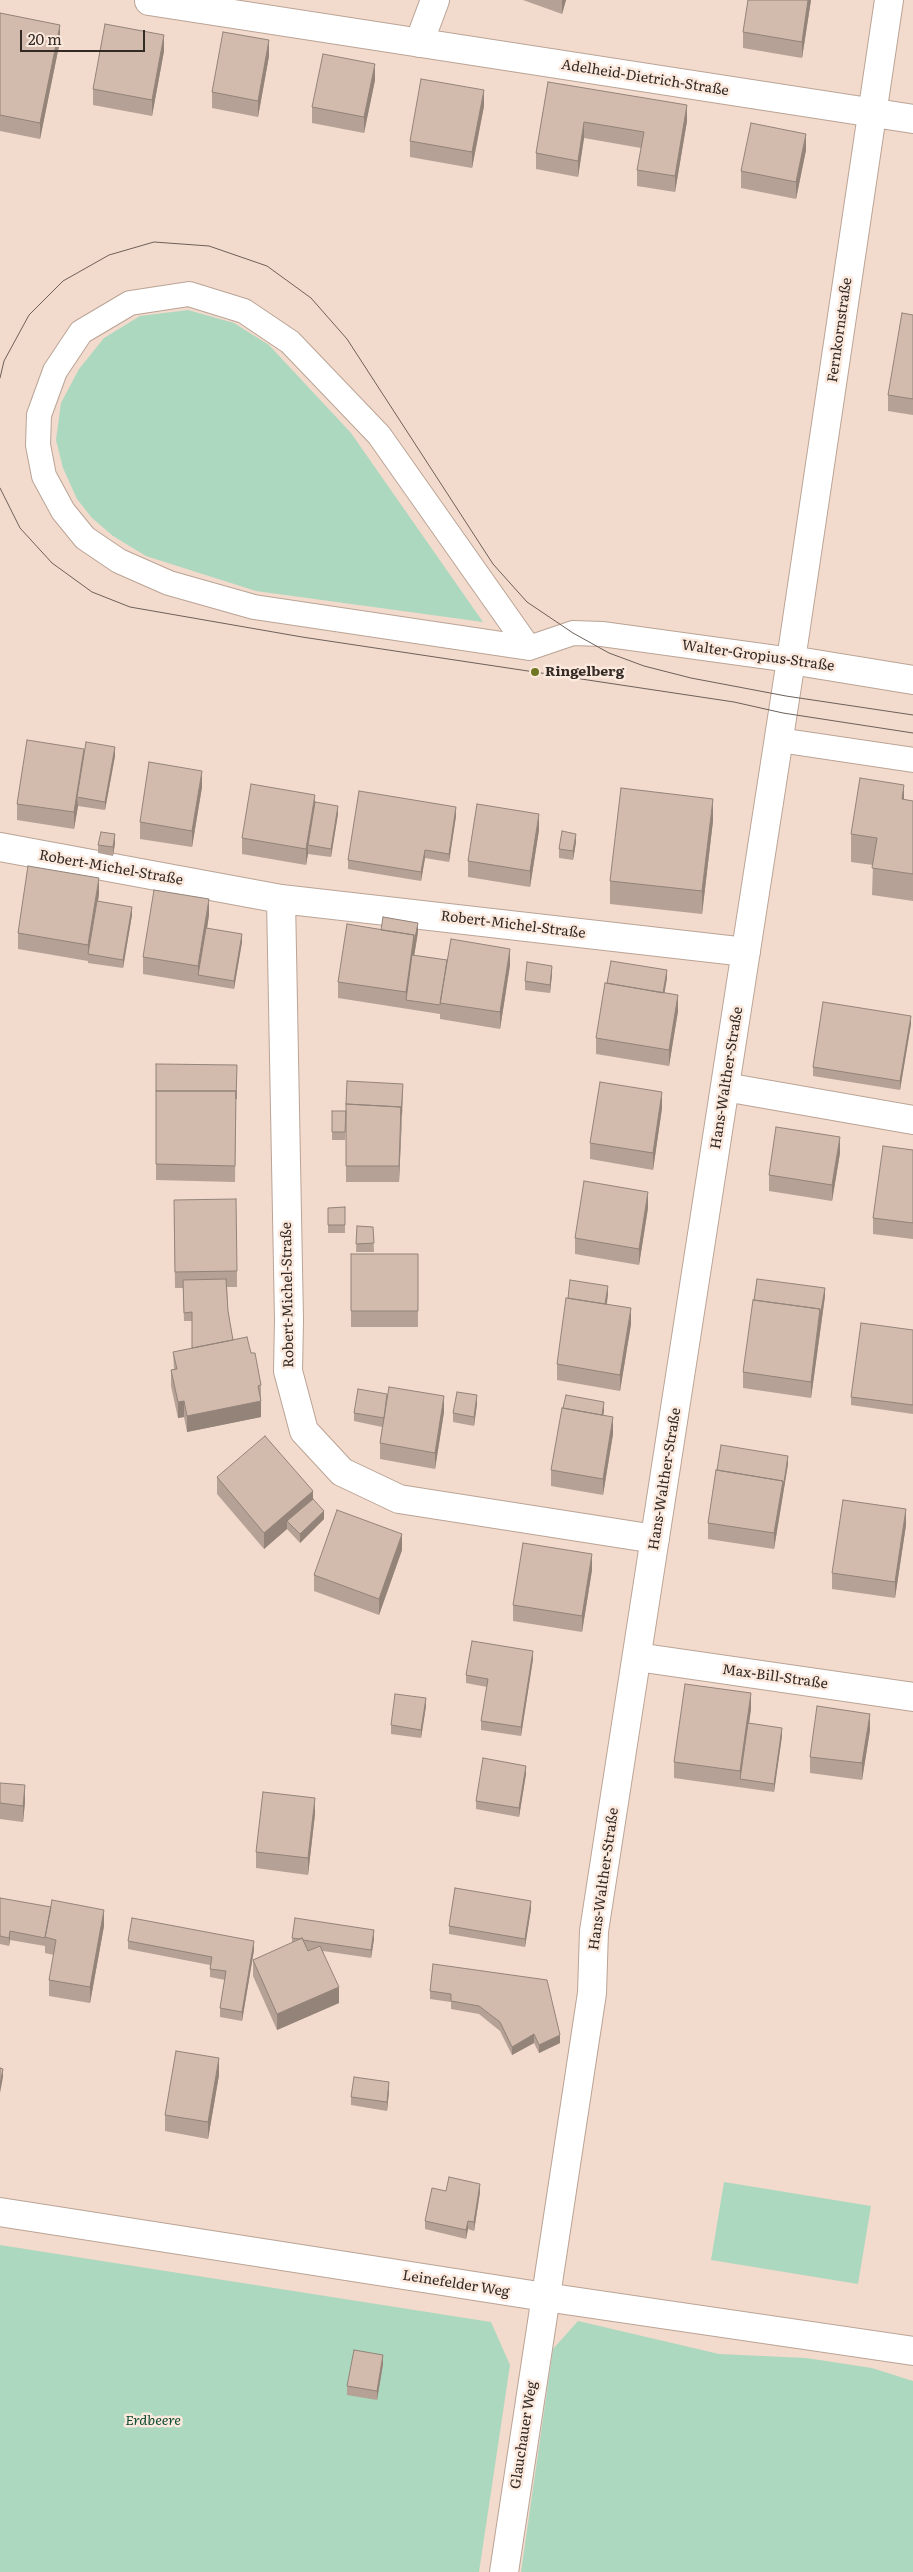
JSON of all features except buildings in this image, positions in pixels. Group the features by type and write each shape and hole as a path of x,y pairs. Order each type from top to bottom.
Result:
{"street":[{"path":"419,42 435,0"},
{"name":"Fernkornstraße","path":"791,660 889,0"},
{"name":"Adelheid-Dietrich-Straße","path":"150,1 913,119"},
{"name":"Walter-Gropius-Straße","path":"791,660 913,680"},
{"name":"Hans-Walther-Straße","path":"545,2298 592,1993 594,1931 791,660"},
{"name":"Robert-Michel-Straße","path":"0,847 281,899 746,952"},
{"name":"Robert-Michel-Straße","path":"281,899 289,1320 288,1371 304,1431 342,1472 399,1500 655,1539"},
{"path":"725,1087 913,1120"},
{"name":"Max-Bill-Straße","path":"637,1657 913,1698"},
{"name":"Leinefelder Weg","path":"0,2212 545,2298 913,2351"},
{"name":"Glauchauer Weg","path":"504,2572 545,2298"}],"lane":[{"path":"189,294 244,311 290,342 380,435 529,648 254,607 169,583 120,561 85,538 63,511 44,476 38,445 39,415 55,371 81,332 130,302 189,294"},
{"name":"Walter-Gropius-Straße","path":"529,648 573,632 602,634 791,660"},
{"path":"779,740 913,760"}],"green space":[{"path":"188,310 234,323 269,345 351,433 483,622 256,591 146,556 113,536 92,518 77,499 63,468 56,440 61,403 79,369 104,338 140,316"},
{"path":"724,2182 871,2206 858,2284 711,2260"},
{"name":"Erdbeere","path":"0,2245 491,2322 510,2365 479,2572 0,2572"},
{"path":"578,2321 719,2354 806,2358 872,2368 913,2381 913,2572 521,2572 553,2349"}],"tram line":[{"path":"0,378 4,361 29,315 63,281 109,255 154,242 209,246 267,266 311,298 347,339 493,564 527,602 573,633 609,653 644,666 691,678 786,696 913,715"},
{"path":"0,488 20,528 52,563 92,592 130,607 302,637 734,702 783,713 913,733"}],"place":[{"name":"Ringelberg","path":"535,672"}]}
